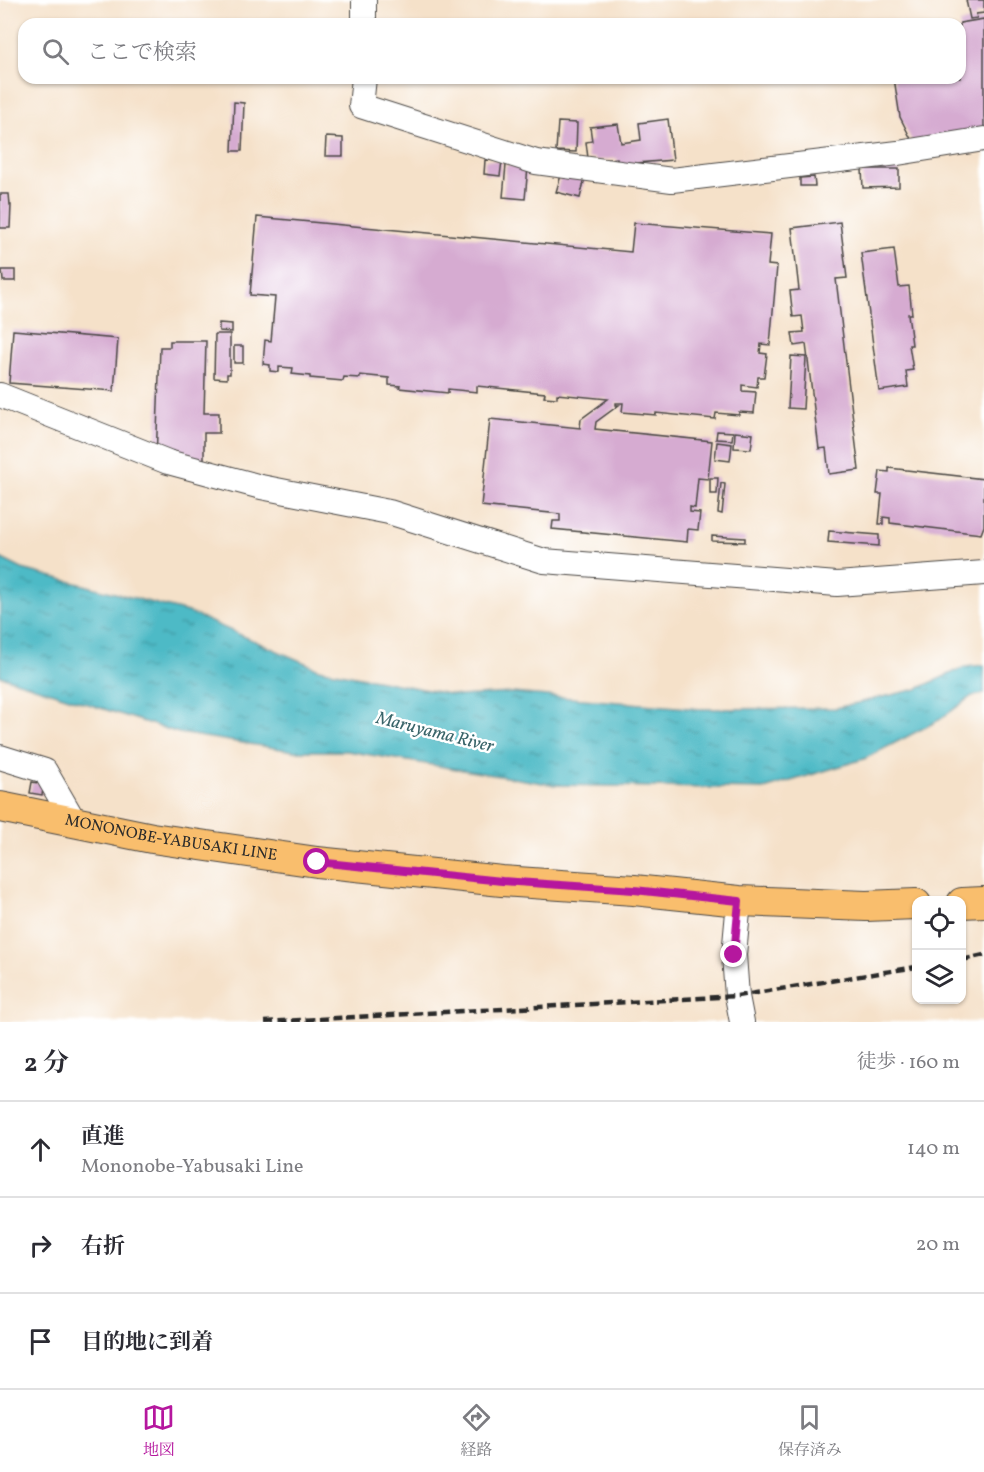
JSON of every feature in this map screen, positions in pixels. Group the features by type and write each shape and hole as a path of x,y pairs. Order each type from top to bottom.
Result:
{"main road":[{"name":"MONONOBE-YABUSAKI LINE","path":"0,807 152,838 317,862 502,881 634,890 739,901 866,906 912,904"},
{"path":"966,903 984,902"}],"street":[{"path":"364,0 364,18"},
{"path":"363,84 361,106 536,162 672,180 898,153 984,139"},
{"path":"0,394 168,462 261,487 389,512 544,561 837,584 984,573"},
{"path":"0,757 45,771 74,821"},
{"path":"739,901 734,955 737,996 742,1022"}],"water":[{"name":"Maruyama River","path":"0,558 22,569 188,612 319,669 459,696 512,693 701,709 836,708 917,689 965,667 984,665 984,694 972,696 939,720 864,759 764,789 555,785 347,751 294,751 179,733 0,676"}],"building":[{"path":"966,0 984,0 984,13 976,14 977,18 970,19"},
{"path":"984,19 984,129 913,143 900,117 895,84 966,84 966,22"},
{"path":"234,102 244,103 242,151 232,151"},
{"path":"668,119 673,160 618,167 617,158 595,161 595,158 588,158 586,142 592,141 590,127 618,124 621,143 641,140 639,123"},
{"path":"558,122 577,123 576,152 556,151"},
{"path":"326,137 343,138 343,156 325,156"},
{"path":"485,160 502,161 500,176 484,174"},
{"path":"506,165 528,167 525,199 503,197"},
{"path":"862,169 899,169 899,187 863,188"},
{"path":"562,172 585,178 580,198 556,192"},
{"path":"814,177 815,186 800,186 800,178"},
{"path":"0,194 9,194 10,228 0,228"},
{"path":"257,217 631,252 634,223 771,234 768,265 777,266 770,345 761,344 760,353 767,354 764,377 758,377 757,387 742,385 742,391 756,392 754,413 739,412 739,415 716,413 715,419 656,413 656,415 622,412 623,403 616,403 619,405 596,422 595,429 712,441 708,479 698,478 695,508 690,507 690,512 700,513 698,530 688,529 687,542 552,529 553,521 560,521 560,514 481,506 490,419 580,428 581,419 608,399 557,394 557,398 544,397 545,393 477,386 477,392 448,389 448,393 399,388 400,386 389,385 389,378 360,375 360,378 344,377 343,381 292,374 293,368 279,367 279,372 270,371 270,365 263,364 265,340 271,341 275,297 250,295"},
{"path":"840,222 847,278 836,279 859,470 829,474 826,448 819,449 806,344 794,346 792,333 804,332 802,316 793,317 790,291 799,290 792,228"},
{"path":"894,249 899,287 909,286 912,314 908,314 912,345 909,345 913,370 906,371 908,387 879,391 861,253"},
{"path":"2,270 15,270 15,281 3,281"},
{"path":"219,323 232,324 232,332 219,331"},
{"path":"13,330 118,339 114,391 9,383"},
{"path":"215,334 230,334 230,374 227,374 227,379 214,378"},
{"path":"170,341 206,341 204,413 219,413 219,433 204,433 204,463 156,462 160,347 170,347"},
{"path":"234,346 243,346 243,363 234,363"},
{"path":"791,356 806,357 803,409 788,408"},
{"path":"717,431 733,432 732,440 716,439"},
{"path":"735,432 753,434 751,449 734,448"},
{"path":"717,442 732,444 730,461 715,459"},
{"path":"889,468 984,479 984,526 981,534 890,523 890,518 883,517 883,524 879,524 882,494 877,494 880,471 889,472"},
{"path":"710,478 718,478 717,494 710,494"},
{"path":"721,483 725,484 722,514 718,513"},
{"path":"829,531 879,535 879,546 828,542"},
{"path":"712,536 745,538 745,542 712,541"},
{"path":"32,782 44,784 42,795 30,793"}],"railway":[{"path":"966,959 984,955"},
{"path":"265,1022 737,996 912,968"}],"route":[{"path":"317,862 502,881 634,890 739,901 734,955"}]}
